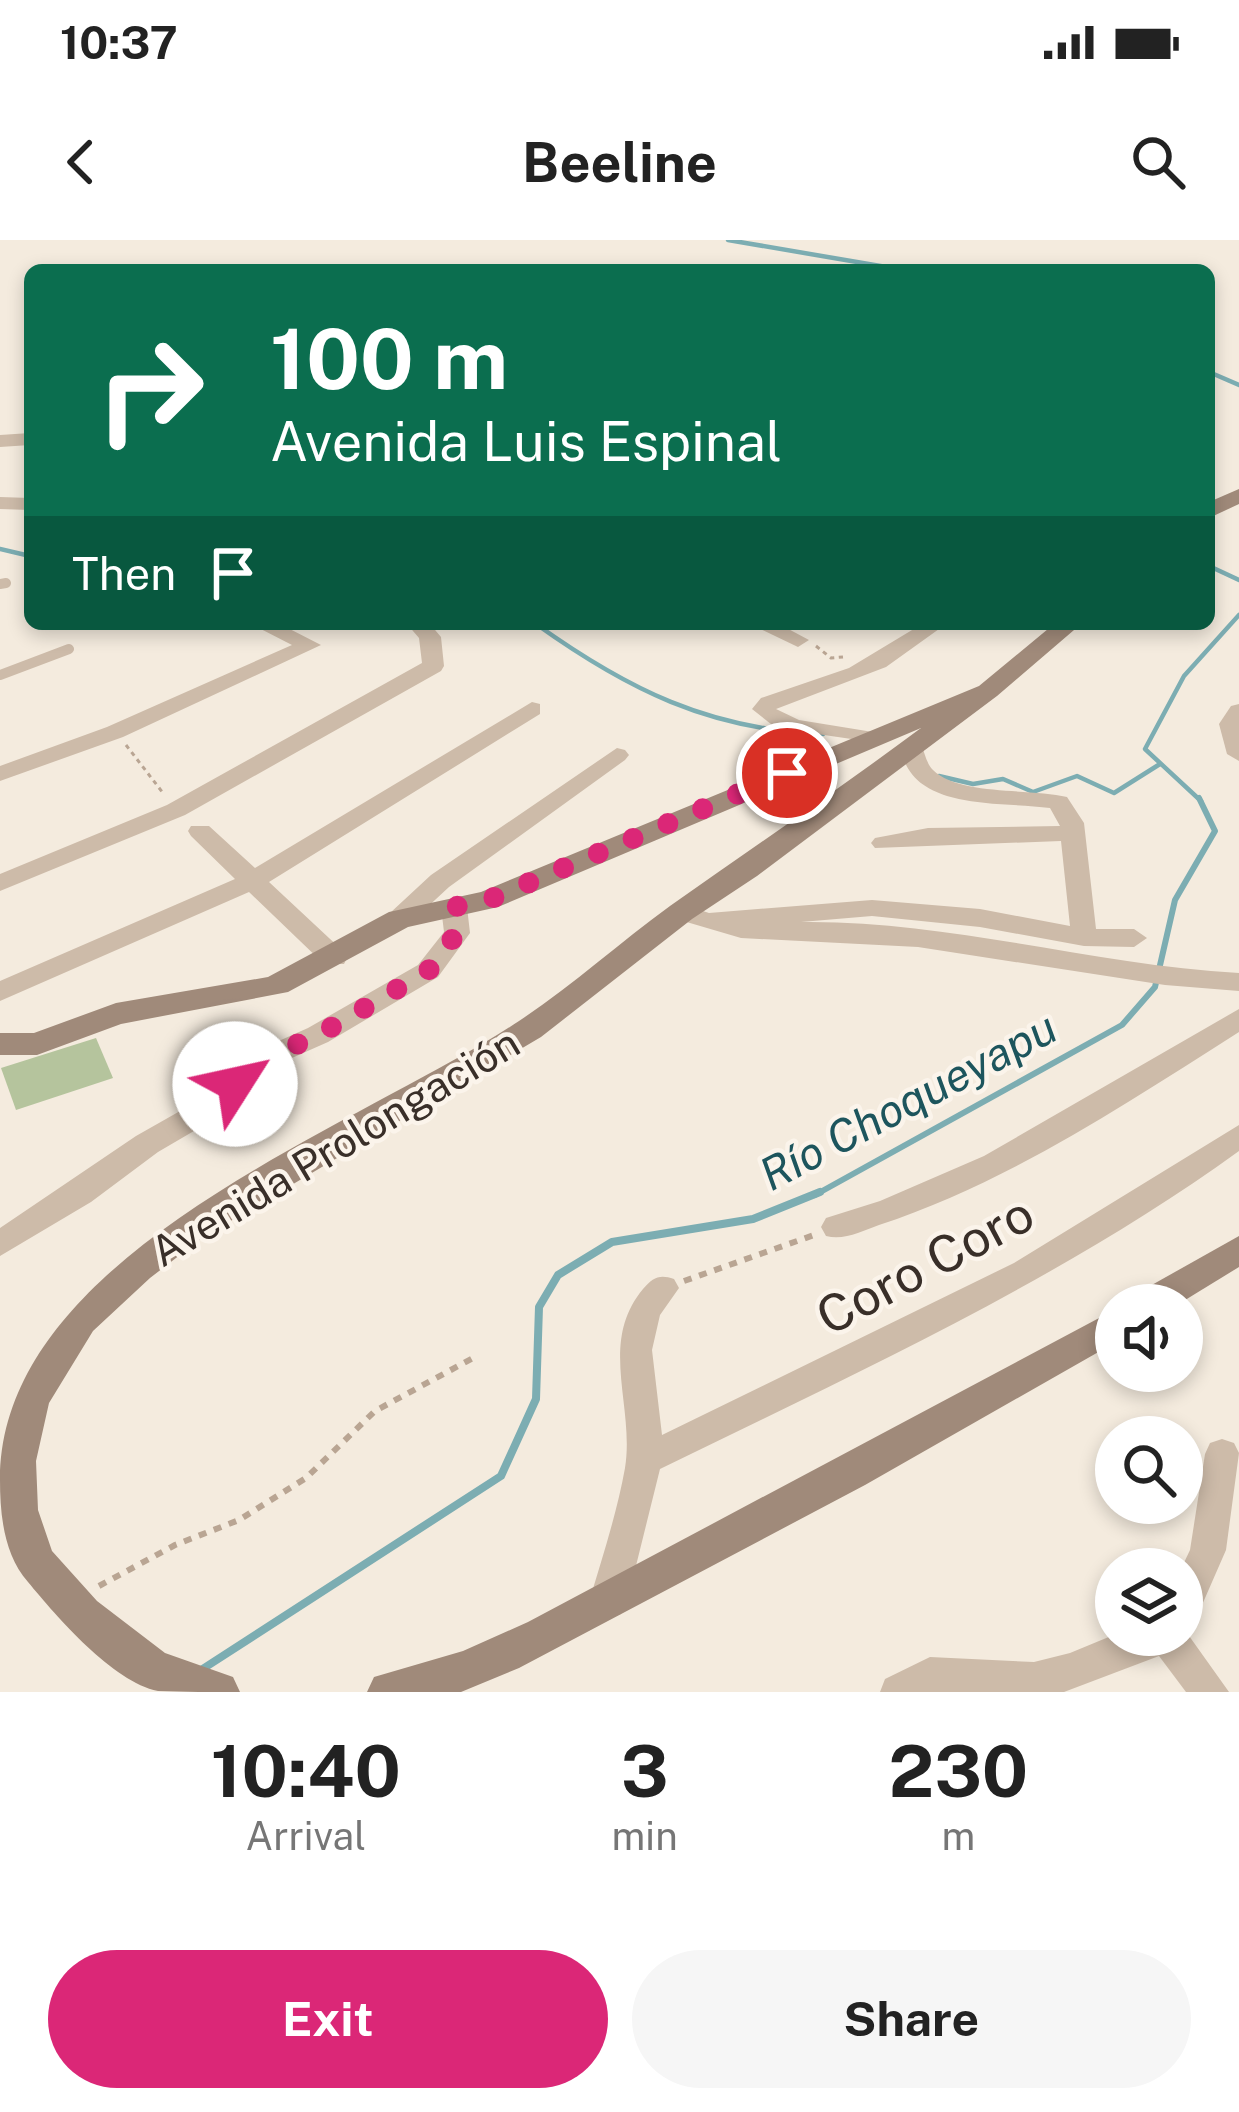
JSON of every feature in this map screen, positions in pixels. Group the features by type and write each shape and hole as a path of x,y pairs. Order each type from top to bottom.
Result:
{"street":[{"path":"0,774 115,732 310,645 276,630"},
{"path":"0,883 176,810 433,666 430,637 424,630"},
{"path":"775,630 798,640"},
{"path":"871,738 843,729 783,722 763,709 888,655 926,630"},
{"name":"Avenida Prolongación","path":"218,1692 152,1669 68,1603 35,1561 9,1464 32,1400 80,1321 137,1268 190,1228 530,1028 696,918 747,870 913,749 1062,630"},
{"path":"400,919 488,900 988,691"},
{"path":"0,992 254,880 532,709"},
{"path":"1239,711 1231,724 1239,754"},
{"path":"913,749 911,759 920,772 958,792 1058,802 1067,812 1073,833 1084,937"},
{"path":"0,1044 37,1044 116,1014 227,998 277,985 400,919 440,881 617,755"},
{"path":"200,831 334,958"},
{"path":"884,842 928,836 1073,833"},
{"path":"0,1244 80,1194 147,1144 213,1106 257,1062 318,1035 428,971 457,933 454,907"},
{"path":"696,918 872,908 980,918 1084,937 1134,938"},
{"path":"696,918 748,934 836,931 952,942 1155,979 1239,982"},
{"path":"837,1227 920,1200 1000,1164 1239,1019"},
{"name":"Coro Coro","path":"644,1460 1007,1281 1197,1168 1239,1136"},
{"path":"1182,1284 1239,1250"},
{"path":"608,1602 644,1460 643,1406 634,1361 637,1332 642,1309 663,1288"},
{"path":"389,1692 482,1661 608,1602 995,1396 1095,1336"},
{"path":"1203,1561 1222,1454"},
{"path":"899,1692 914,1678 934,1672 1028,1680 1064,1676 1114,1656"},
{"path":"1189,1656 1210,1692"}],"lane":[{"path":"0,675 69,649"}],"path":[{"path":"798,640 808,642 805,646 812,649 824,649 819,652 831,658 838,654 846,658 842,663 888,655"},
{"path":"115,732 176,810"},
{"path":"663,1288 837,1227"},
{"path":"68,1603 175,1546 239,1520 306,1478 375,1411 473,1358"}],"green space":[{"path":"96,1038 113,1078 16,1110 1,1068"}],"waterway":[{"path":"728,240 869,264"},
{"path":"1215,375 1239,385"},
{"path":"0,549 24,555"},
{"path":"1215,569 1239,580"},
{"path":"1200,800 1145,749 1184,676 1239,615"},
{"path":"545,630 603,668 671,702 743,724 823,734"},
{"path":"939,776 973,784 1003,779 1033,792 1077,776 1114,793 1160,764"},
{"name":"Río Choqueyapu","path":"815,1195 1122,1025 1155,987 1175,900 1215,831 1200,800"},
{"name":"Río Choqueyapu","path":"201,1670 501,1476 536,1399 539,1307 558,1275 612,1242 753,1219 820,1192"}],"route":[{"path":"235,1084 257,1062 318,1035 428,971 457,933 454,907 488,900 787,773"}]}
